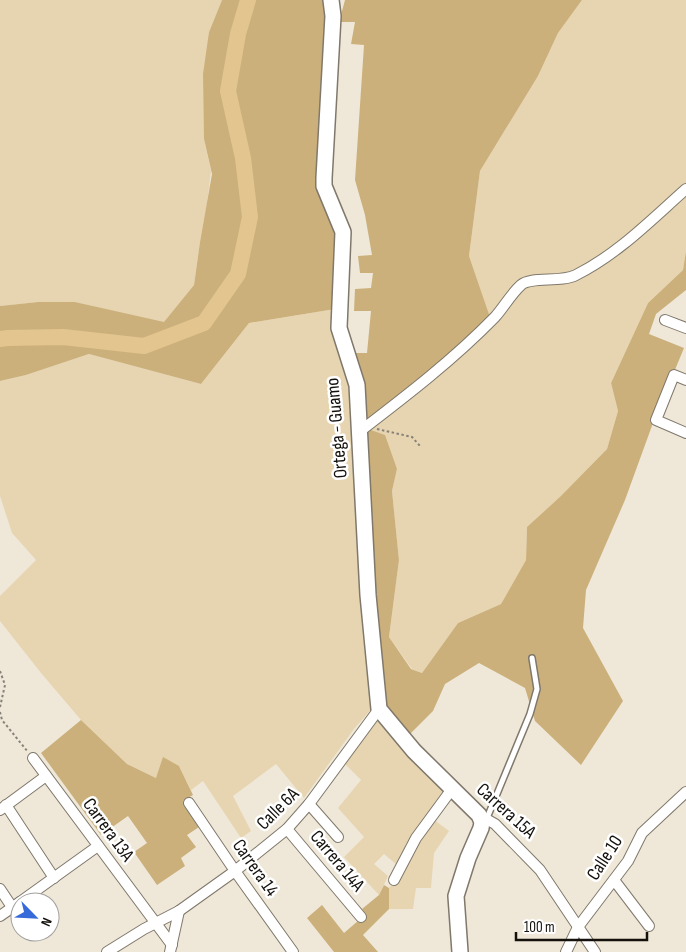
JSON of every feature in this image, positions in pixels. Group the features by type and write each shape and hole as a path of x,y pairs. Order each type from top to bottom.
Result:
{"street":[{"name":"Ortega - Guamo","path":"332,0 331,62 324,186 343,232 339,328 356,379 362,430 368,595 378,709"},
{"path":"362,430 430,378 495,317 521,285 528,281 561,280 575,276 614,253 686,188"},
{"path":"665,320 686,328"},
{"path":"686,380 674,375 656,420 686,432"},
{"name":"Carrera 15A","path":"378,709 414,751 452,789 483,816 496,824 540,870 595,952"},
{"name":"Calle 6A","path":"107,952 179,911 235,871 286,829 309,804 378,709"},
{"name":"Carrera 13A","path":"33,758 155,923 171,948"},
{"path":"46,776 3,808 54,878"},
{"path":"394,880 416,838 452,789"},
{"name":"Calle 10","path":"566,952 578,927 628,861 635,844 646,828 673,806 686,792"},
{"name":"Carrera 14","path":"189,802 235,871 293,952"},
{"path":"309,804 338,837"},
{"path":"460,952 456,896 468,858 481,828 483,816"},
{"name":"Carrera 14A","path":"286,829 361,917"},
{"path":"34,892 98,846"},
{"path":"614,880 649,926"},
{"path":"0,889 10,898"},
{"path":"171,948 179,911"}],"lane":[{"path":"483,816 530,714 537,689 532,658"}],"path":[{"path":"362,430 412,437 420,446"},
{"path":"0,671 5,685 0,707"},
{"path":"0,712 2,720 33,758"}],"shaded area":[{"path":"0,0 222,0 209,32 204,139 211,171 194,285 164,323 75,302 38,302 0,306"},
{"path":"222,0 325,0 327,3 323,110 317,155 320,185 337,225 335,309 249,323 201,384 89,354 26,375 0,381 0,306 38,302 75,302 164,322 194,285 212,174 204,139 203,74 209,32"},
{"path":"345,0 582,0 558,33 538,76 480,171 469,256 490,317 476,331 362,426 352,353 367,353 371,311 354,311 355,289 371,288 373,273 360,273 358,256 372,255 365,215 355,180 364,45 351,44 355,22 339,22"},
{"path":"582,0 686,0 686,251 683,270 648,303 611,383 618,411 607,449 561,497 527,527 526,560 501,604 458,623 422,673 412,669 389,637 399,560 392,491 397,469 368,429 362,426 476,331 490,317 469,256 480,171 538,76 558,33"},
{"path":"686,251 686,290 656,314 649,334 684,348 653,423 625,500 586,590 583,628 623,701 581,765 535,721 525,688 479,663 445,684 433,711 407,737 383,706 362,434 368,429 385,435 397,469 392,491 399,560 389,637 411,669 422,673 458,623 501,604 526,560 527,527 561,496 607,449 618,411 611,383 648,303 683,270"},
{"path":"335,309 353,385 374,706 354,729 304,798 276,764 233,796 251,831 241,838 203,781 191,790 179,766 156,778 127,764 81,720 0,621 0,596 36,560 12,533 0,496 0,381 26,375 89,354 201,384 249,323"},
{"path":"379,714 444,790 406,844 397,865 384,854 374,864 388,876 379,895 344,857 364,837 338,808 361,780 344,763"},
{"path":"81,720 127,764 156,778 163,757 179,766 193,795 183,801 199,827 187,835 196,847 181,858 185,866 157,885 134,852 147,843 128,816 101,835 41,753"},
{"path":"433,819 449,831 434,853 431,888 416,888 413,909 389,909 389,888"},
{"path":"384,885 389,888 389,909 363,935 378,952 334,952 307,918 322,905 344,933 366,914 362,909 379,895"}],"waterway":[{"path":"0,339 63,337 144,346 204,323 238,274 250,217 243,158 228,91 238,34 248,0"}]}
